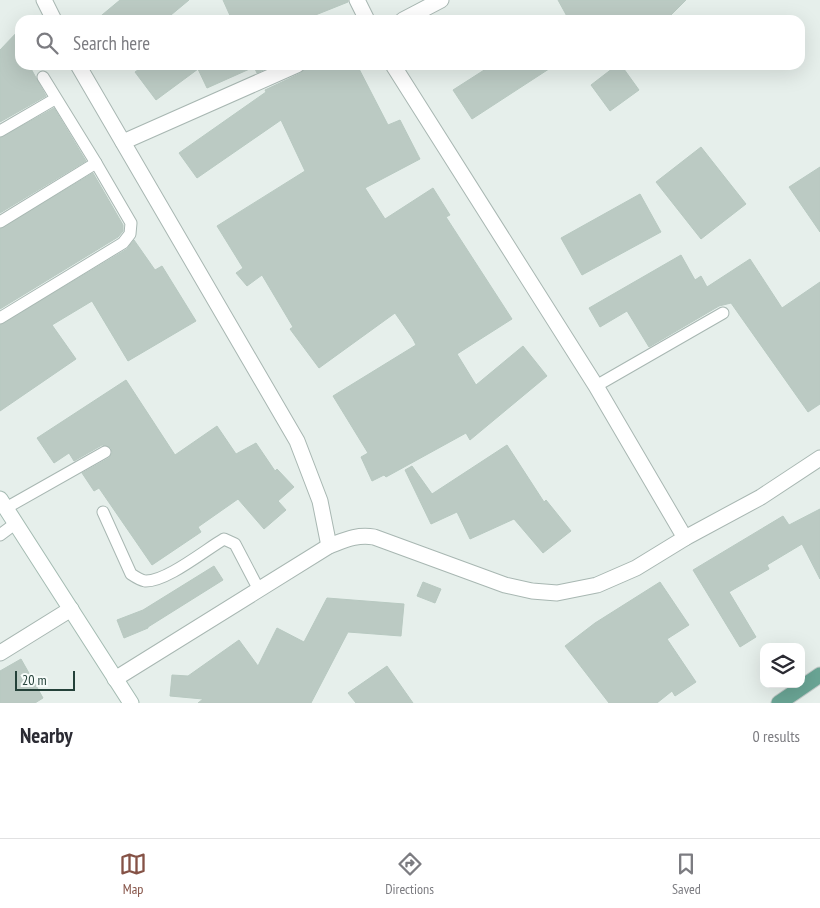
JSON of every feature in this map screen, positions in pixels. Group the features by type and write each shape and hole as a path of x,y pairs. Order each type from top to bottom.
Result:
{"main road":[{"path":"779,703 820,675"}],"street":[{"path":"44,0 52,15"},
{"path":"357,0 364,15"},
{"path":"412,15 441,0"},
{"path":"81,70 297,441 320,501 329,546"},
{"path":"123,142 287,70"},
{"path":"396,70 596,386 685,538"},
{"path":"115,679 329,546 351,537 363,535 374,537 505,586 532,592 557,593 597,585 628,572 685,538 761,497 820,458"},
{"path":"3,504 131,703"},
{"path":"0,653 71,609"}],"lane":[{"path":"0,318 123,243 130,234 130,223 96,163 43,77"},
{"path":"0,131 55,99"},
{"path":"0,222 96,163"},
{"path":"596,386 723,313"},
{"path":"3,504 105,452"},
{"path":"103,512 130,574 144,581 162,577 180,569 224,538 235,544 259,590"},
{"path":"0,535 16,523"}],"building":[{"path":"120,0 189,0 171,15 102,15"},
{"path":"223,0 348,0 348,2 316,15 230,15"},
{"path":"558,0 686,0 671,15 566,15"},
{"path":"15,34 15,70 32,70 46,96 0,122 0,50"},
{"path":"138,70 197,70 156,100 135,72"},
{"path":"198,70 247,70 207,88"},
{"path":"303,70 360,70 388,125 400,120 420,159 365,188 385,219 433,188 450,215 446,217 512,319 457,354 476,385 523,346 547,376 470,440 466,433 386,477 384,475 372,481 361,457 368,453 333,396 416,345 413,339 395,313 319,368 290,329 293,327 262,275 247,286 236,273 243,268 217,226 305,171 281,120 197,178 179,153 266,92 265,90 301,73"},
{"path":"484,70 547,70 472,119 453,90"},
{"path":"610,70 625,70 639,90 610,111 591,85"},
{"path":"54,108 86,161 0,213 0,138"},
{"path":"701,147 746,204 701,239 656,182"},
{"path":"820,167 820,232 789,187"},
{"path":"93,173 123,225 123,231 118,237 0,309 0,229"},
{"path":"640,194 661,232 582,275 561,238"},
{"path":"134,240 155,270 162,266 196,321 128,361 92,301 52,325 76,359 0,411 0,325 127,249"},
{"path":"681,255 695,280 701,276 707,287 750,259 782,308 820,282 820,404 808,412 731,303 719,306 649,347 627,311 600,327 589,308"},
{"path":"126,380 175,455 217,426 236,454 256,443 275,471 277,469 294,487 278,501 286,510 264,529 238,499 198,527 201,532 152,565 99,488 94,491 82,473 109,458 112,453 111,448 102,445 74,461 69,453 54,463 37,438"},
{"path":"507,445 544,502 546,500 571,531 543,553 514,519 470,539 457,512 431,524 405,470 412,466 432,494"},
{"path":"820,509 820,579 802,544 767,565 769,569 729,592 756,637 740,647 693,570 783,516 789,525"},
{"path":"214,566 223,580 148,628 124,638 117,620 143,610"},
{"path":"423,582 441,589 435,603 417,596"},
{"path":"660,582 689,625 667,639 696,682 675,696 672,691 657,703 609,703 565,646 595,623"},
{"path":"327,598 404,604 401,636 348,632 311,703 198,703 203,699 170,696 172,675 188,676 239,640 258,666 277,628 304,642"},
{"path":"21,659 43,698 35,703 0,703 0,671"},
{"path":"387,666 413,703 356,703 348,693"}]}
